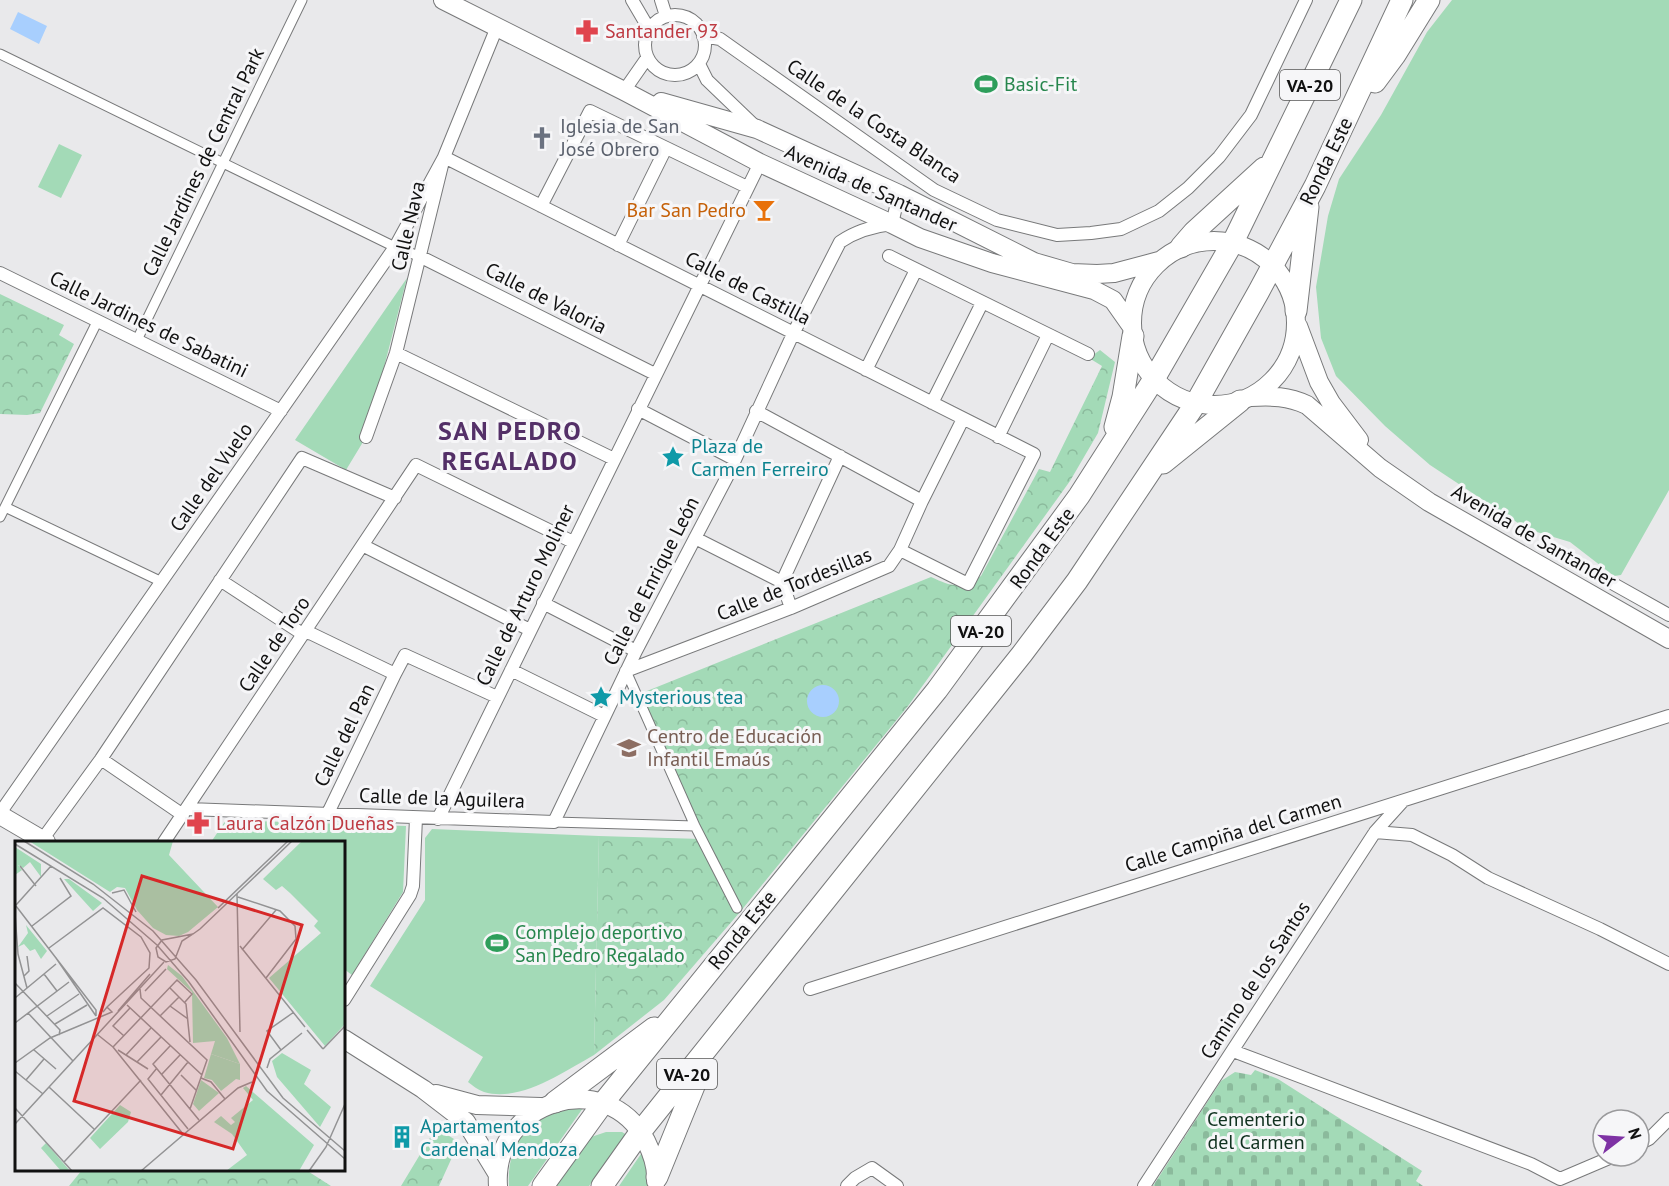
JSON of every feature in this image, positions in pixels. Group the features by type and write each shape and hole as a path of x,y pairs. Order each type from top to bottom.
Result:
{"highway":[{"name":"Ronda Este","path":"543,1186 603,1103 937,690 1079,496 1154,379 1233,242 1351,0"},
{"name":"Ronda Este","path":"602,1186 641,1131 1022,654 1077,581 1149,475 1196,403 1273,265 1343,127 1402,0"},
{"path":"1343,127 1395,55 1429,0"},
{"path":"1181,247 1194,232 1273,160"},
{"path":"1296,317 1308,198"},
{"path":"1111,446 1123,397 1132,332"},
{"path":"1149,475 1246,399"},
{"path":"548,1105 676,1012"},
{"path":"656,1182 710,1047"}],"main road":[{"name":"Avenida de Santander","path":"443,0 624,91 760,163 914,236 992,263 1095,290 1113,300 1132,332"},
{"name":"Avenida de Santander","path":"624,91 758,129 899,194 1034,262 1072,273 1097,274 1114,273 1159,261"},
{"path":"1196,403 1175,395 1154,379 1143,365 1132,332 1134,303 1139,288 1159,261 1181,247 1207,240 1233,242 1255,250 1273,265"},
{"name":"Avenida de Santander","path":"1273,265 1287,284 1319,382 1331,403 1380,468"},
{"path":"1246,399 1276,377 1288,359 1294,346 1296,317"},
{"name":"Avenida de Santander","path":"1196,403 1216,405 1278,395 1293,398 1307,405 1380,468 1429,502 1669,639"},
{"path":"0,814 44,841"},
{"path":"345,1040 423,1089 466,1122 498,1180"},
{"path":"423,1089 477,1105 548,1105 579,1099 603,1103 624,1114 641,1131 652,1153 656,1182"},
{"path":"498,1180 500,1157 509,1137 523,1120 548,1105"}],"street":[{"name":"Calle Jardines de Central Park","path":"137,340 302,0"},
{"path":"632,0 649,29"},
{"path":"661,0 666,16"},
{"name":"Calle de la Costa Blanca","path":"704,36 720,39 934,190 997,220 1057,235 1091,233 1121,229 1159,210 1188,188 1219,157 1251,115 1306,0"},
{"path":"666,16 688,18 704,36 704,53 699,64 684,74 671,76 658,70 647,58 644,44 649,29 653,23 666,16"},
{"name":"Calle Nava","path":"366,437 396,354 444,157 497,27"},
{"path":"0,54 222,164 395,247 421,257"},
{"path":"624,91 647,58"},
{"name":"Avenida de Santander","path":"699,64 707,80 758,129"},
{"path":"541,206 590,111 747,187"},
{"path":"618,245 666,148"},
{"name":"Calle de Castilla","path":"444,157 1034,454 968,584 900,550"},
{"name":"Calle del Vuelo","path":"0,814 395,247 444,157"},
{"name":"Calle de Arturo Moliner","path":"438,819 760,163"},
{"path":"892,224 899,194"},
{"name":"Calle de Enrique León","path":"554,822 636,651 727,477 793,334 840,242 872,226 892,224"},
{"path":"890,256 1088,354"},
{"name":"Calle de Valoria","path":"421,257 655,374"},
{"path":"866,370 916,270"},
{"name":"Calle Jardines de Sabatini","path":"0,273 282,411"},
{"path":"932,403 982,303"},
{"path":"0,517 98,320"},
{"path":"998,437 1048,335"},
{"path":"396,354 614,459"},
{"path":"638,410 734,459"},
{"path":"756,411 922,501"},
{"name":"Calle de Tordesillas","path":"626,671 791,608 889,566 900,550 963,419"},
{"path":"791,608 782,582 840,456"},
{"path":"44,841 302,458 395,498"},
{"name":"Calle de Toro","path":"165,841 416,465 573,542"},
{"path":"5,507 162,582"},
{"path":"694,538 782,582"},
{"path":"364,546 530,630"},
{"path":"220,580 298,631 305,632 395,674 405,655 497,697"},
{"name":"Avenida de Santander","path":"1610,582 1669,615"},
{"path":"543,603 636,651"},
{"path":"510,670 604,716"},
{"path":"626,671 695,826 737,908"},
{"name":"Calle del Pan","path":"328,813 395,674"},
{"name":"Calle Campiña del Carmen","path":"810,989 1669,716"},
{"path":"100,759 185,812"},
{"name":"Camino de los Santos","path":"1144,1186 1375,832 1404,800"},
{"name":"Calle de la Aguilera","path":"185,812 328,813 438,819 695,826"},
{"path":"345,998 410,895 413,886 416,818"},
{"path":"1375,832 1412,835 1452,855 1488,878 1600,929 1669,964"},
{"path":"1233,1051 1531,1164 1560,1179 1591,1166"},
{"path":"1651,1137 1669,1119"},
{"path":"847,1186 855,1178 872,1168 897,1186"}],"green space":[{"path":"1452,0 1669,0 1669,490 1621,575 1614,576 1570,542 1527,529 1430,465 1385,426 1336,376 1321,338 1316,287 1328,216 1339,179 1381,115 1427,32"},
{"path":"59,144 82,155 61,198 38,187"},
{"path":"407,278 366,437 346,470 295,440"},
{"path":"0,294 64,325 59,335 74,344 40,413 0,414"},
{"path":"1100,350 1115,362 1098,433 1070,481 908,706 740,912 664,1000 594,1055 599,836 702,839 637,695 931,577 951,585 961,585 981,576 1039,469 1050,472 1102,366 1089,358"},
{"path":"226,820 406,826 403,892 352,975 345,970 345,841 212,841"},
{"name":"Complejo deportivo San Pedro Regalado","path":"432,829 599,836 594,1055 542,1084 512,1093 484,1092 468,1082 483,1057 370,986 425,900 425,838"},
{"name":"Cementerio del Carmen","path":"1255,1070 1278,1079 1422,1171 1416,1181 1423,1186 1153,1186 1221,1081 1235,1072 1251,1075"},
{"path":"583,1108 528,1186 509,1186 509,1169 513,1154 527,1130 551,1114"},
{"path":"436,1128 459,1142 439,1186 401,1186"},
{"path":"606,1132 622,1132 627,1135 589,1186 556,1186 591,1137"},
{"path":"643,1151 649,1176 648,1186 619,1186"},
{"path":"81,1171 308,1171 331,1186 69,1186"}],"water":[{"path":"18,12 47,26 39,44 10,29"},
{"path":"823,685 834,690 839,701 834,712 823,717 812,712 807,701 812,690"}],"place":[{"name":"Santander 93","path":"587,31"},
{"name":"Basic-Fit","path":"986,84"},
{"name":"Iglesia de San José Obrero","path":"542,138"},
{"name":"Bar San Pedro","path":"764,210"},
{"name":"Plaza de Carmen Ferreiro","path":"673,457"},
{"name":"Mysterious tea","path":"601,697"},
{"name":"Centro de Educación Infantil Emaús","path":"629,748"},
{"name":"Laura Calzón Dueñas","path":"198,823"},
{"name":"Complejo deportivo San Pedro Regalado","path":"497,943"},
{"name":"Apartamentos Cardenal Mendoza","path":"402,1137"}],"district":[{"name":"SAN PEDRO REGALADO","path":"510,445"}]}
